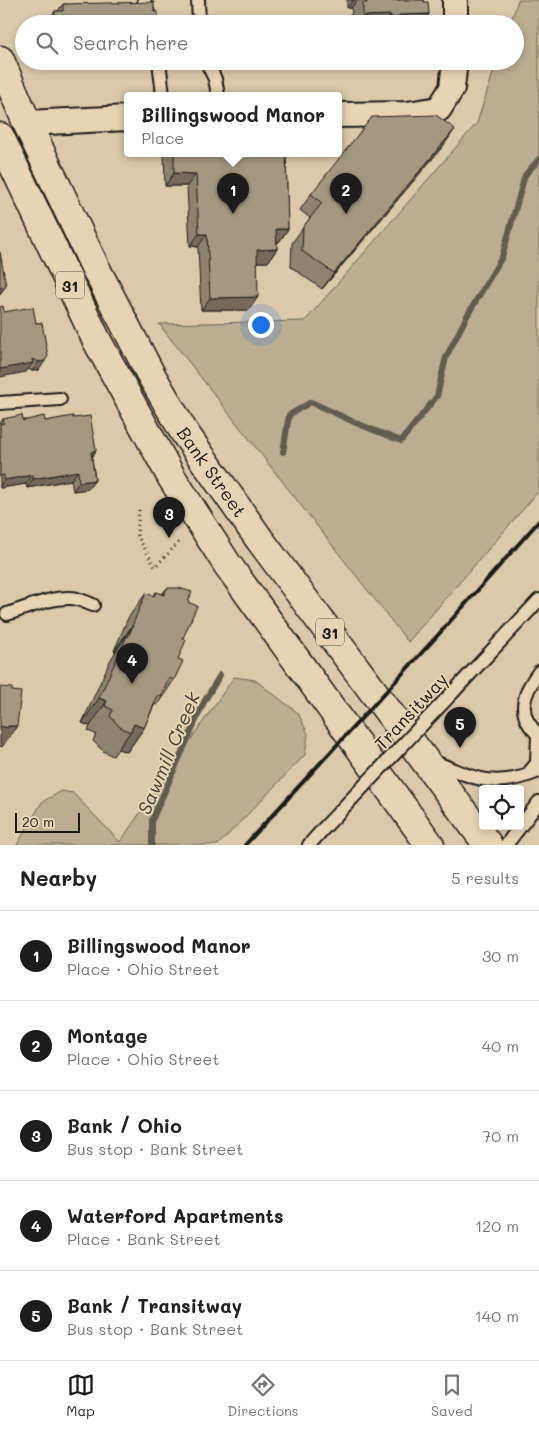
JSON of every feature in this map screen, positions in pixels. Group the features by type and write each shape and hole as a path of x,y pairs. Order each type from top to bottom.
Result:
{"main road":[{"name":"Bank Street","path":"0,60 27,123 113,304 184,432 255,534 488,845"},
{"name":"Bank Street","path":"0,137 96,339 172,478 227,564 430,845"}],"street":[{"path":"455,0 455,15"},
{"path":"342,115 407,114 439,109 452,88 454,70"},
{"path":"27,123 124,118"}],"lane":[{"path":"144,0 148,15"},
{"path":"198,0 199,15"},
{"path":"160,70 163,92"},
{"path":"210,70 215,79 217,92"},
{"path":"0,404 60,399"},
{"path":"7,614 65,598 73,598 93,605"},
{"name":"Transitway","path":"308,845 539,600"},
{"path":"527,776 537,763 538,734 526,719 525,696 530,684 539,672"},
{"path":"422,758 483,780 514,780 539,771"},
{"path":"506,845 539,802"}],"path":[{"path":"139,510 137,535 155,567 181,540"}],"shaded area":[{"path":"518,0 539,0 539,491 408,642 159,324 305,321 477,123 494,70 524,70 524,15 513,15"},
{"path":"234,677 255,680 298,713 308,734 305,755 218,845 17,845 42,802 62,791 73,793 120,842"}],"building":[{"path":"367,0 424,0 424,2 428,2 429,14 363,15 363,3 367,3"},
{"path":"154,2 154,12 158,12 158,15 55,15 55,11 63,11 63,4"},
{"path":"436,115 455,129 334,273 302,251 303,227 322,203 311,194 372,117"},
{"path":"174,157 286,157 288,229 276,229 277,249 257,250 258,297 210,298 207,234 199,234 196,174 174,173"},
{"path":"0,252 6,286 0,287"},
{"path":"3,306 4,312 33,307 36,323 42,323 48,356 45,361 39,362 32,359 33,363 0,369 0,307"},
{"path":"22,415 23,421 44,416 45,421 73,416 73,418 90,416 96,450 91,452 95,480 79,482 78,471 33,479 33,475 4,480 4,475 0,476 0,424 4,423 3,419"},
{"path":"167,588 179,588 192,592 188,602 197,606 183,638 186,640 178,659 183,661 174,680 169,678 161,697 158,695 144,728 134,724 130,732 120,727 110,716 113,710 105,706 107,701 99,698 133,626 146,593 154,596 156,592 164,595"},
{"path":"0,687 12,688 12,691 21,692 17,726 8,726 8,728 0,726"}],"waterway":[{"name":"Sawmill Creek","path":"283,452 289,415 311,402 401,441 437,396 446,357 467,316 502,257 525,175 539,159"},
{"name":"Sawmill Creek","path":"152,845 152,820 204,702 220,675"}],"railway":[{"path":"245,845 438,635 539,521"}],"place":[{"name":"Billingswood Manor","path":"233,214"},
{"name":"Montage","path":"346,214"},
{"name":"Bank / Ohio","path":"169,538"},
{"name":"Waterford Apartments","path":"132,684"},
{"name":"Bank / Transitway","path":"460,748"}]}
